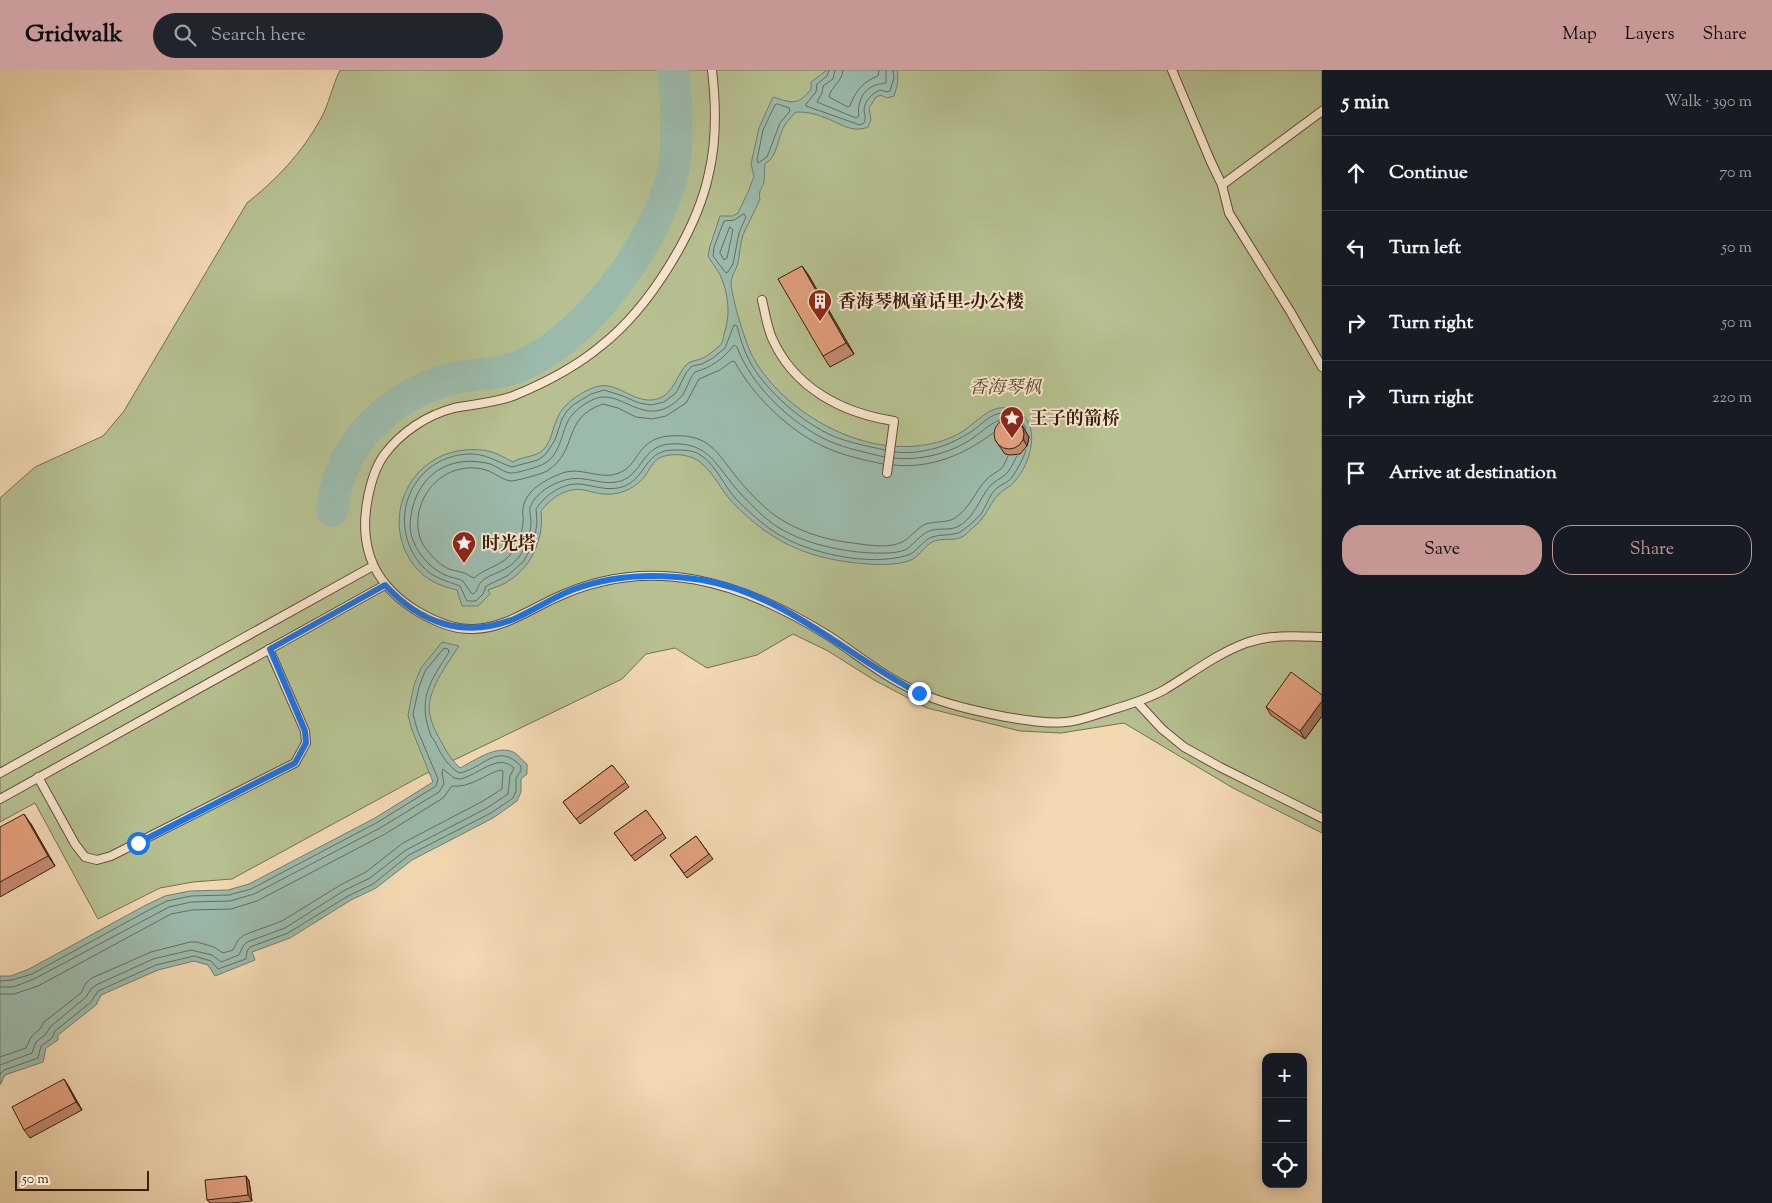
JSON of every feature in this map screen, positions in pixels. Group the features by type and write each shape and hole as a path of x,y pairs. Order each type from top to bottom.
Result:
{"lane":[{"path":"712,70 716,109 714,142 709,174 685,238 667,271 626,322 606,343 580,362 534,387 508,398 477,406 456,408 433,415 399,437 386,452 376,468 366,510 365,534 373,566 385,585 398,599 433,620 455,627 473,629 494,626 572,590 611,580 633,576 657,575 704,580 755,596 778,607 825,634 894,680 919,693 942,701 1008,717 1034,721 1066,722 1137,702 1163,690 1228,651 1267,637 1290,635 1322,637"},
{"path":"1172,70 1222,185 1229,213 1295,318 1322,366"},
{"path":"1222,185 1322,111"},
{"path":"762,300 771,337 785,361 800,378 834,404 863,415 894,421 887,473"},
{"path":"0,773 373,566"},
{"path":"0,799 385,585"},
{"path":"38,777 75,844 85,857 97,860 111,856 138,843 295,763 306,743 305,731 270,649"},
{"path":"1137,702 1162,729 1184,747 1322,818"}],"green space":[{"name":"香海琴枫","path":"340,70 1322,70 1322,833 1233,788 1124,723 1061,733 1020,731 927,708 874,680 828,651 793,634 757,655 707,668 675,648 646,654 622,679 423,775 232,879 193,882 160,888 98,919 35,803 0,822 0,498 35,467 103,436 124,411 247,203 288,165 313,132 326,108"}],"water":[{"path":"827,70 897,70 896,90 894,96 887,98 881,95 876,97 869,108 871,120 868,127 862,129 851,128 810,113 796,112 782,130 775,152 765,164 760,199 743,235 738,263 731,281 743,333 754,359 767,378 802,411 846,435 869,442 892,446 932,444 958,434 994,410 1007,408 1019,412 1031,428 1032,439 1027,462 1021,472 1013,483 998,495 979,522 964,536 956,539 934,541 909,561 873,564 828,559 811,554 778,539 748,517 733,503 713,475 701,463 687,456 665,456 659,458 642,480 626,491 601,494 584,490 571,490 554,498 541,511 539,540 525,567 508,582 488,590 490,594 478,606 462,606 457,590 442,586 428,579 420,572 408,555 401,537 399,518 403,500 411,483 423,468 439,457 458,451 488,451 513,462 536,454 543,450 548,443 562,409 580,394 599,386 607,386 614,387 635,397 651,400 658,399 668,392 686,365 705,357 720,346 727,321 728,301 722,278 708,256 720,216 733,216 738,213 748,192 754,176 751,164 759,128 773,97 790,102 798,101 811,89 811,82"},
{"path":"442,642 459,646 443,670 430,698 430,715 435,730 448,753 460,768 486,754 501,750 515,753 527,764 527,774 521,779 521,792 517,801 493,818 412,860 376,888 351,900 290,938 252,952 255,960 215,976 208,965 194,961 158,970 101,995 96,1005 58,1035 58,1040 46,1048 43,1062 5,1075 0,1085 0,976 11,976 29,969 165,896 190,891 228,890 249,884 375,818 433,782 408,715 414,685 421,668"}],"building":[{"name":"香海琴枫童话里-办公楼","path":"802,266 846,343 823,356 778,279"},
{"path":"1009,419 1020,423 1024,434 1020,445 1009,449 998,445 994,434 998,423"},
{"path":"1291,672 1322,695 1322,701 1300,731 1266,707"},
{"path":"612,765 626,782 576,819 563,802"},
{"path":"646,810 663,833 631,856 614,833"},
{"path":"24,814 48,856 0,882 0,827"},
{"path":"696,836 709,854 684,873 670,855"},
{"path":"64,1079 76,1102 24,1130 12,1107"},
{"path":"246,1176 248,1195 207,1200 205,1180"}],"waterway":[{"path":"332,511 336,486 345,464 357,443 372,425 390,409 410,396 432,386 463,376 510,370 544,353 569,335 593,312 615,286 635,258 651,228 664,200 673,172 677,119 673,70"}],"place":[{"name":"香海琴枫童话里-办公楼","path":"820,322"},
{"name":"王子的箭桥","path":"1012,439"},
{"name":"时光塔","path":"464,564"}],"route":[{"path":"138,843 295,763 306,743 305,731 270,649 385,585 398,599 433,620 455,627 473,629 494,626 572,590 611,580 633,576 657,575 704,580 755,596 778,607 825,634 894,680 919,693"}]}
